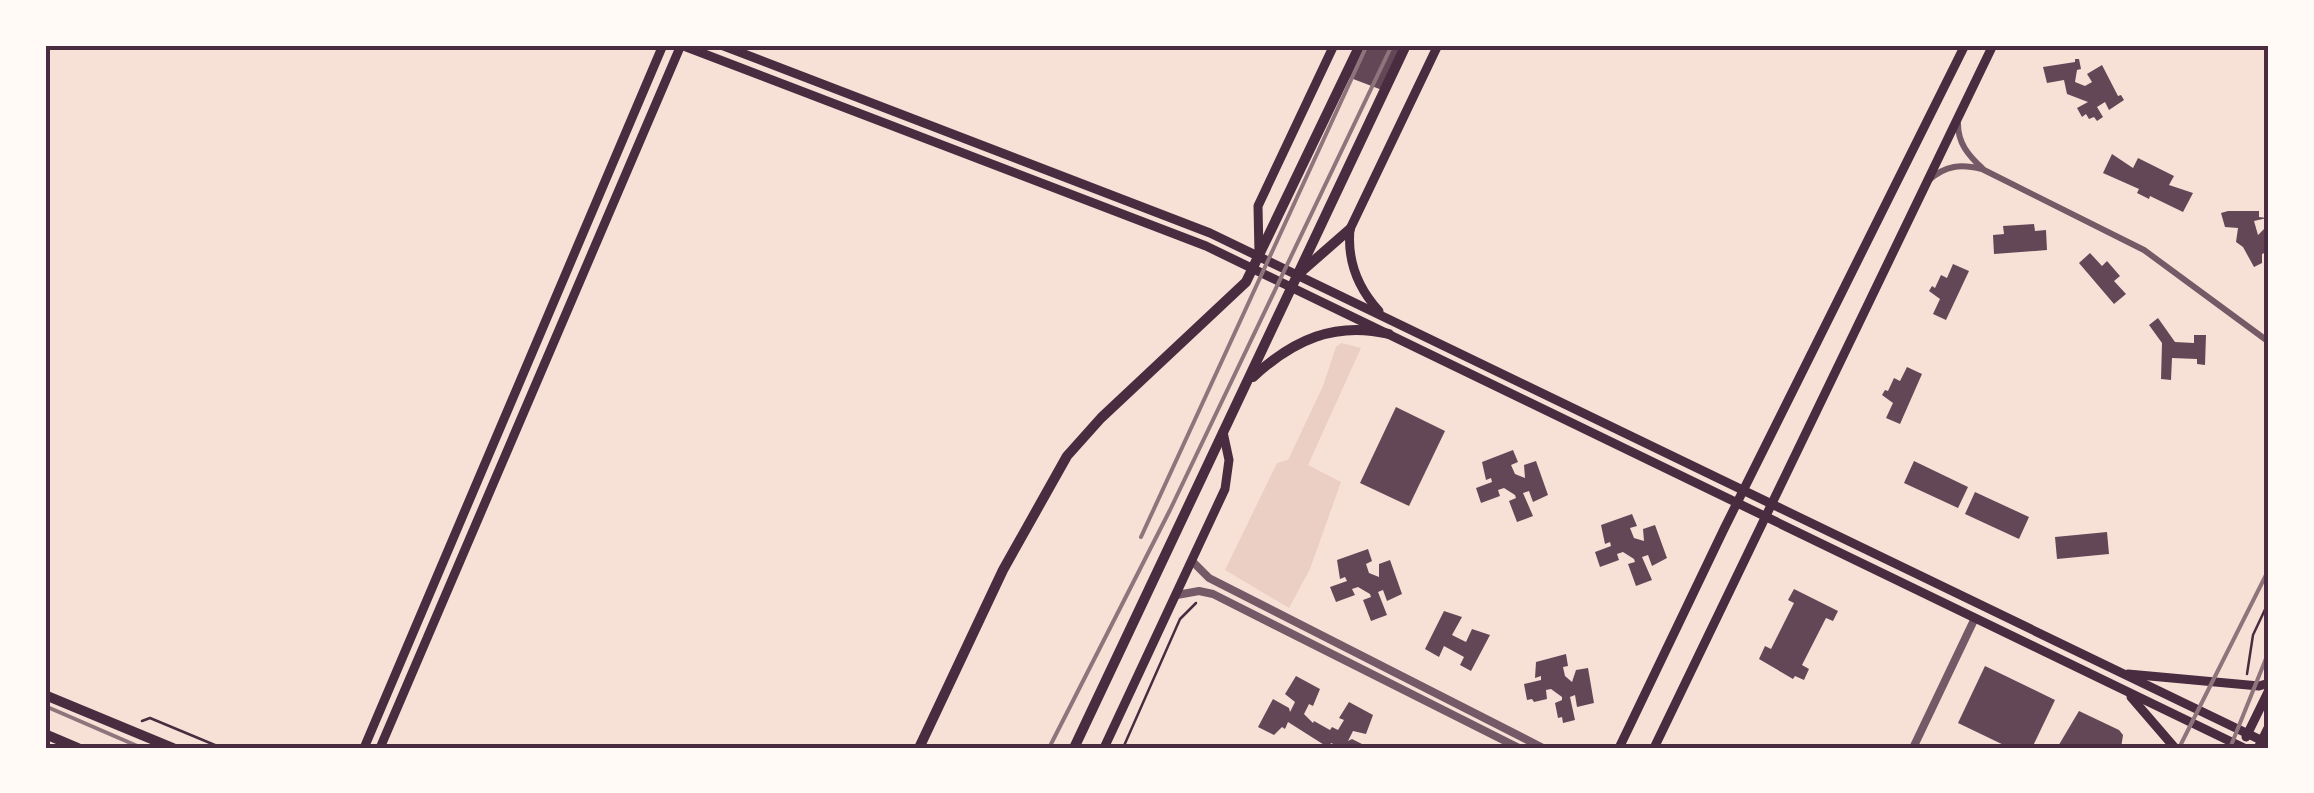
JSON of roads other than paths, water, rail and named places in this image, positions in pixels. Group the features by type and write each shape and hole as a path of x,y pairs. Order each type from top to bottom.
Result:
{"main road":[{"path":"364,748 664,45"},
{"path":"380,748 681,45 1206,246 2242,748 2269,686 2120,674"},
{"path":"721,45 1210,233 2263,744 2269,726"},
{"path":"1259,256 1258,206 1334,45"},
{"path":"919,748 1003,570 1067,456 1101,418 1236,292 1253,269 1360,45"},
{"path":"1074,748 1406,45"},
{"path":"1384,316 1361,288 1354,272 1350,228 1438,45"},
{"path":"1619,748 1965,45"},
{"path":"1654,748 1993,45"},
{"path":"1298,275 1350,228"},
{"path":"1245,385 1272,361 1322,334 1348,328 1389,334"},
{"path":"1104,748 1193,562 1228,475 1223,432"},
{"path":"2126,691 2175,748"},
{"path":"45,695 173,748"},
{"path":"45,734 78,748"}],"street":[{"path":"1960,112 1959,138 1982,169"},
{"path":"1923,186 1947,168 1958,165 1982,169 2134,244 2269,342"},
{"path":"1193,562 1206,576 1543,748"},
{"path":"1177,595 1194,591 1213,594 1519,748"},
{"path":"1913,748 1975,618"}],"railway":[{"path":"1141,537 1367,45"},
{"path":"1049,748 1170,510 1392,45"},
{"path":"2179,748 2269,569"},
{"path":"2230,748 2269,651"},
{"path":"45,706 142,748"}]}
